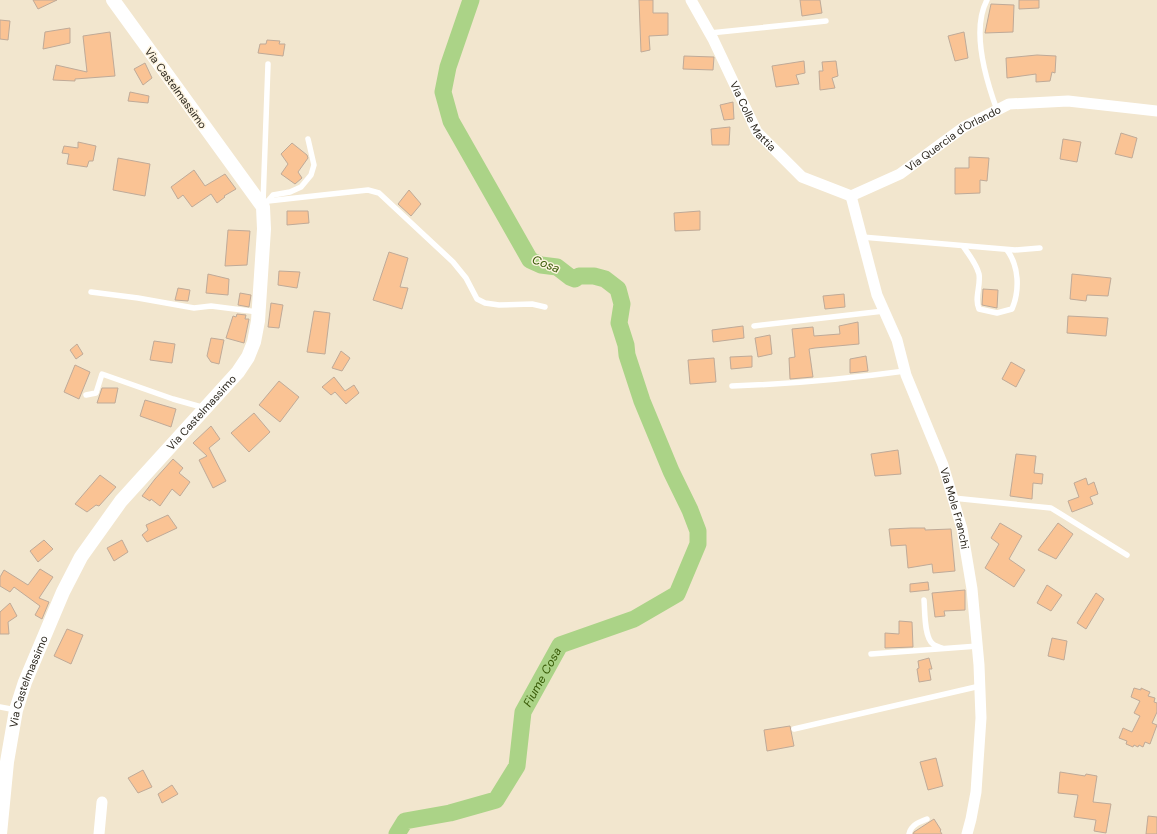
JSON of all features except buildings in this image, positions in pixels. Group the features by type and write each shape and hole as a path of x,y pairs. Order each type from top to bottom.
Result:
{"street":[{"name":"Via Castelmassimo","path":"0,834 7,762 16,710 25,682 63,592 81,557 121,501 238,372 248,357 254,342 258,321 266,204 113,0"},
{"name":"Via Colle Mattia","path":"691,0 710,33 757,132 802,177 851,196"},
{"name":"Via Quercia d'Orlando","path":"851,196 900,174 964,127 1009,104 1068,101 1157,111"},
{"name":"Via Mole Franchi","path":"851,196 877,295 896,340 905,371 943,465 962,529 972,589 978,646 981,718 976,792 971,819 966,834"},
{"path":"99,834 102,802"}],"lane":[{"path":"987,0 982,8 980,19 981,40 988,83 997,110"},
{"path":"710,33 826,21"},
{"path":"266,204 268,64"},
{"path":"266,204 273,194 290,192 301,187 311,176 314,165 308,139"},
{"path":"266,204 368,190 379,193 453,262 466,278 477,299 485,303 499,305 532,304 545,307"},
{"path":"862,237 1007,250 1040,248"},
{"path":"963,246 975,264 979,275 977,304 979,309 997,312 1012,309 1015,303 1018,288 1014,259 1007,250"},
{"path":"91,292 138,298 194,308 211,306 259,312"},
{"path":"754,326 884,311"},
{"path":"732,386 852,378 905,371"},
{"path":"86,395 96,393 102,374 173,399 205,408"},
{"path":"953,498 1052,508 1127,555"},
{"path":"924,600 929,640 933,644 944,649"},
{"path":"871,654 978,646"},
{"path":"794,729 980,686"},
{"path":"0,707 16,710"},
{"path":"909,834 911,828 927,819"}],"waterway":[{"name":"Cosa","path":"397,834 405,821 450,813 496,800 517,766 523,712 560,645 634,619 677,594 698,544 698,531 642,401 627,355 626,345 619,323 622,304 618,289 605,279 594,276 579,276 575,279 557,267 541,265 530,260 451,121 443,92 448,67 471,0"}],"water label":[{"name":"Fiume Cosa","path":"543,678"}]}
